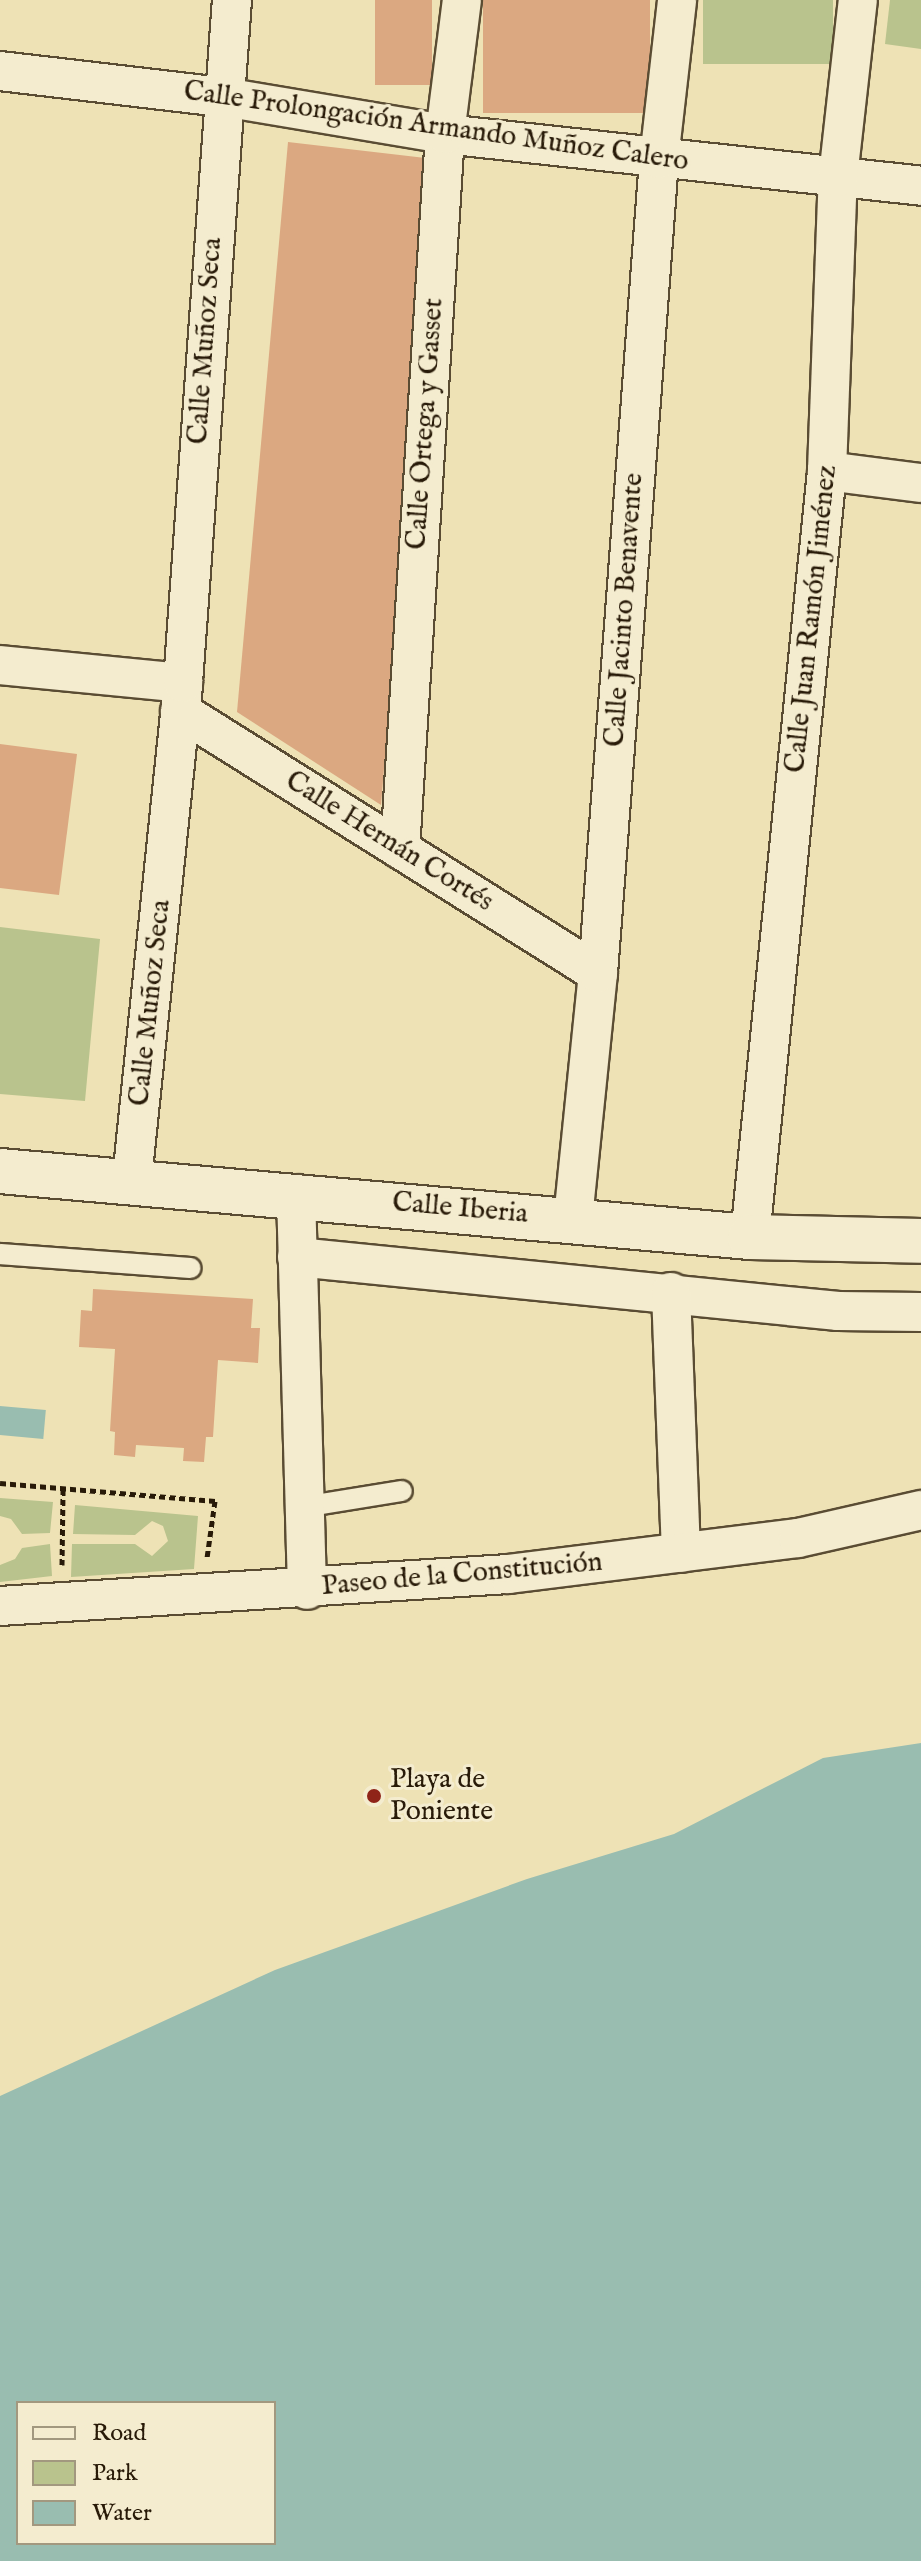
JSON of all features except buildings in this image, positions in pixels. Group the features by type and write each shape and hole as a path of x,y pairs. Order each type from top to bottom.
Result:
{"main road":[{"name":"Calle Iberia","path":"0,1171 132,1179 750,1237 921,1241"}],"street":[{"name":"Calle Muñoz Seca","path":"132,1179 182,697 232,0"},
{"name":"Calle Ortega y Gasset","path":"400,849 445,134 462,0"},
{"name":"Calle Jacinto Benavente","path":"573,1219 598,973 659,159 677,0"},
{"name":"Calle Juan Ramón Jiménez","path":"750,1237 827,471 838,177 858,0"},
{"name":"Calle Prolongación Armando Muñoz Calero","path":"0,71 223,97 445,134 921,186"},
{"path":"827,471 921,483"},
{"path":"0,665 182,697"},
{"name":"Calle Hernán Cortés","path":"182,697 400,849 598,973"},
{"path":"296,1194 307,1590"},
{"path":"297,1257 838,1311 921,1312"},
{"path":"671,1292 681,1553"},
{"name":"Paseo de la Constitución","path":"0,1606 203,1591 307,1590 508,1574 798,1538 921,1510"}],"lane":[{"path":"0,1254 190,1268"},
{"path":"303,1507 402,1491"}],"path":[{"path":"0,1483 215,1501 203,1591"},
{"path":"61,1602 63,1489"}],"green space":[{"path":"703,0 833,0 833,64 703,64"},
{"path":"890,0 921,0 921,49 885,44"},
{"path":"0,927 100,939 85,1101 0,1094"},
{"path":"0,1498 53,1502 50,1533 22,1534 11,1519 0,1516"},
{"path":"75,1505 198,1516 194,1569 71,1577 72,1544 135,1544 152,1556 168,1541 163,1526 152,1521 135,1535 73,1534"},
{"path":"50,1544 52,1576 0,1582 0,1565 15,1559 22,1548"}],"water":[{"path":"0,1406 46,1410 43,1439 0,1435"},
{"path":"921,1743 921,2561 0,2561 0,2096 275,1970 527,1879 674,1834 823,1758"}],"place":[{"name":"Playa de Poniente","path":"374,1796"}]}
